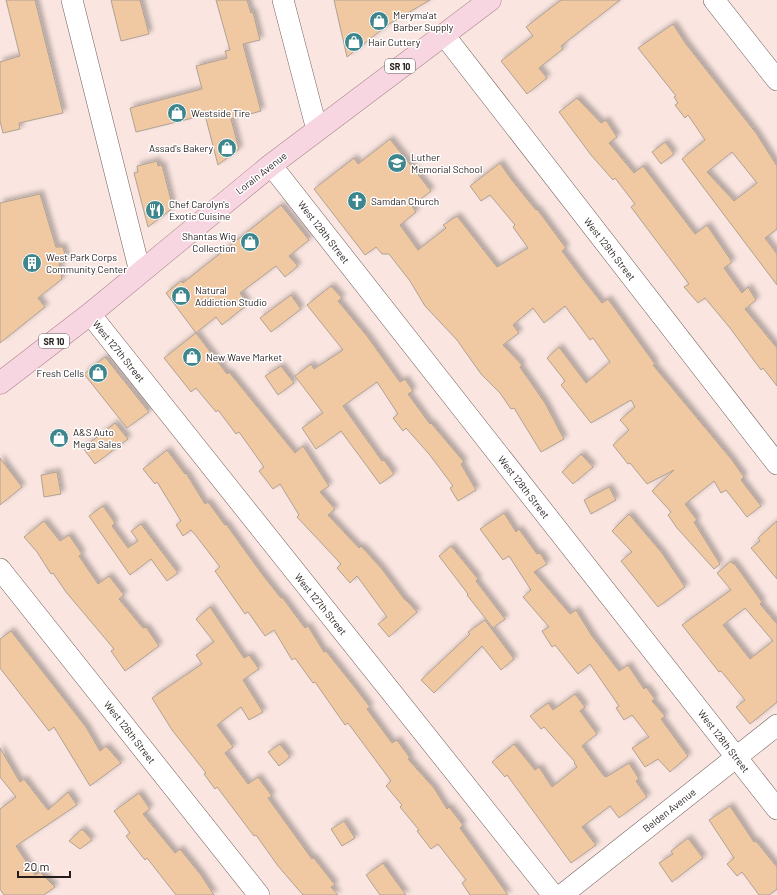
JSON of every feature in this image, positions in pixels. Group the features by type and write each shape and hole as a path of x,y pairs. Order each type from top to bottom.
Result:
{"main road":[{"name":"Lorain Avenue","path":"0,383 90,314 270,165 490,0"}],"street":[{"path":"72,0 140,272"},
{"path":"283,0 316,130"},
{"path":"714,0 777,80"},
{"name":"West 129th Street","path":"444,35 777,464"},
{"name":"West 128th Street","path":"270,165 777,809"},
{"name":"West 127th Street","path":"90,314 553,895"},
{"name":"West 126th Street","path":"0,569 259,895"},
{"name":"Belden Avenue","path":"562,895 777,725"}],"building":[{"path":"6,0 35,0 63,113 19,123 20,129 3,133 0,121 0,62 20,56"},
{"path":"111,0 140,0 149,34 121,41"},
{"path":"216,0 247,0 251,13 253,12 260,40 243,44 261,111 231,119 239,149 218,165 205,115 136,132 130,108 202,89 196,66 227,58 225,51 230,50"},
{"path":"334,0 430,0 389,24 347,57"},
{"path":"561,0 620,0 561,46 563,49 539,68 547,78 527,94 501,61 533,36 526,27"},
{"path":"673,24 686,44 756,133 777,166 777,229 765,238 777,254 777,285 682,159 705,140 688,115 685,118 675,105 678,103 674,97 676,96 638,48","holes":["732,152 757,183 734,201 707,172"]},
{"path":"577,98 601,123 606,120 617,137 609,143 634,173 643,166 695,234 707,225 732,262 724,268 742,293 748,287 756,300 745,309 777,348 777,386 763,368 761,370 730,328 705,298 698,303 684,287 689,284 631,207 635,204 615,178 613,180 591,155 559,112"},
{"path":"390,139 431,191 412,206 416,212 400,225 418,250 446,228 443,225 457,216 497,267 528,248 513,227 515,225 490,195 481,201 470,186 500,163 566,248 562,251 583,279 602,303 608,299 655,364 653,365 732,460 744,477 741,480 761,506 747,517 726,490 721,493 714,481 685,504 697,520 694,522 720,564 714,569 677,528 668,515 671,512 652,491 674,470 647,484 613,445 629,430 620,420 635,407 631,400 591,423 561,385 565,381 547,358 559,347 586,383 610,362 593,338 590,340 565,306 544,323 533,308 513,325 519,333 503,345 522,365 520,367 545,403 564,439 541,452 514,408 511,409 500,393 481,374 457,340 425,306 410,281 389,254 382,254 376,247 365,255 314,189 354,158 358,164"},
{"path":"665,142 674,154 661,164 652,152"},
{"path":"157,161 158,166 162,165 173,208 148,227 134,173 138,172 137,166"},
{"name":"West Park Corps Community Center","path":"40,194 56,247 63,247 67,261 59,264 62,279 38,298 45,307 0,343 0,203"},
{"path":"281,205 309,240 289,256 298,266 285,277 276,266 240,293 248,304 222,325 216,317 196,333 166,293 181,281 183,283"},
{"path":"331,286 342,298 338,301 367,336 400,382 405,379 413,391 408,394 430,424 431,423 464,462 461,464 476,490 458,501 450,488 453,486 429,454 406,428 403,431 393,418 398,414 377,382 343,406 382,461 384,460 394,474 380,484 341,431 316,449 302,428 323,413 295,376 311,364 314,369 343,350 307,305"},
{"path":"291,295 301,309 271,332 260,318"},
{"path":"196,333 227,374 229,372 295,453 303,446 329,486 320,492 335,509 328,515 359,548 361,546 382,569 405,600 417,612 389,637 378,624 387,617 357,576 350,583 337,568 341,564 297,517 299,515 280,484 273,489 259,471 264,467 239,432 236,434 218,410 216,412 196,388 191,392 164,358"},
{"path":"105,357 149,412 127,428 84,374"},
{"path":"281,366 294,383 278,395 265,376"},
{"path":"115,423 128,439 95,464 83,448"},
{"path":"167,450 185,474 186,473 205,504 208,502 225,525 226,524 262,574 281,598 282,597 305,628 308,626 324,652 326,651 370,707 367,709 392,743 397,740 410,758 408,759 434,788 447,809 449,807 463,825 460,828 508,895 470,895 462,883 466,880 438,844 431,849 417,831 419,830 400,807 402,805 386,786 391,781 348,723 345,725 315,682 313,683 295,658 292,660 274,630 265,636 248,612 245,614 215,571 220,567 197,537 191,530 183,536 176,525 181,521 157,482 155,484 143,469"},
{"path":"581,454 593,467 573,484 562,472"},
{"path":"0,458 22,487 0,505"},
{"path":"57,472 61,494 44,497 41,475"},
{"path":"609,487 616,500 591,514 584,500"},
{"path":"103,506 115,523 112,526 128,548 138,541 131,531 141,524 178,573 167,581 151,559 130,575 89,516"},
{"path":"504,513 516,532 519,529 537,554 540,553 547,564 534,572 570,614 576,610 592,636 619,671 628,665 644,689 646,687 655,699 652,701 665,716 661,719 688,756 670,772 658,759 645,767 632,748 649,737 632,715 624,720 616,708 619,706 590,664 578,674 555,645 552,647 542,631 549,627 523,597 531,590 509,556 503,560 480,529"},
{"path":"629,514 662,553 685,587 658,607 621,561 632,552 612,531"},
{"path":"44,521 60,541 69,535 82,554 79,556 98,584 109,576 124,595 119,599 143,628 146,627 159,646 125,671 111,651 114,649 66,592 53,573 51,574 37,552 24,537"},
{"path":"777,521 777,579 751,548 760,541 758,538"},
{"path":"451,546 478,579 476,581 505,619 493,628 439,556"},
{"path":"731,561 733,564 734,563 762,602 760,604 777,624 777,702 750,724 736,707 745,700 721,671 719,672 682,625 731,590 717,573","holes":["745,608 773,641 750,659 723,625"]},
{"path":"210,607 244,658 249,655 259,669 243,680 263,712 249,720 241,707 217,725 233,747 225,753 248,784 258,777 272,796 268,798 312,859 313,857 335,885 331,887 338,895 303,895 278,866 256,835 254,836 217,787 215,789 204,774 206,773 172,730 152,698 202,664 196,655 214,642 196,619"},
{"path":"485,620 514,659 501,670 482,646 434,693 421,680 470,634 468,632"},
{"path":"11,631 86,727 100,751 106,746 121,763 90,786 54,727 49,731 0,668 0,639"},
{"path":"575,694 585,707 580,711 597,734 582,746 606,777 629,763 639,779 636,781 647,797 619,818 610,806 582,827 596,845 571,863 507,775 505,777 492,762 514,744 535,770 539,767 552,787 577,767 574,763 575,762 544,727 541,729 530,716 548,703 553,710"},
{"path":"280,744 290,757 279,766 268,752"},
{"path":"0,748 20,782 24,779 48,810 68,792 77,805 16,846 35,875 40,872 55,887 44,895 4,895 0,889 0,809 16,797 0,777"},
{"path":"139,793 150,809 143,814 175,853 180,849 201,875 214,895 176,895 147,858 145,860 126,836 130,833 114,811"},
{"path":"730,806 754,842 756,841 777,867 777,889 769,895 759,895 742,872 737,876 727,864 734,858 709,820"},
{"path":"344,821 355,838 342,846 331,829"},
{"path":"82,829 92,840 80,849 69,841"},
{"path":"688,838 703,858 672,882 659,863 673,854 671,851"},
{"path":"383,863 406,895 380,895 366,875"}],"place":[{"name":"Meryma'at Barber Supply","path":"379,21"},
{"name":"Hair Cuttery","path":"354,42"},
{"name":"Westside Tire","path":"177,113"},
{"name":"Assad's Bakery","path":"227,148"},
{"name":"Luther Memorial School","path":"397,163"},
{"name":"Samdan Church","path":"357,201"},
{"name":"Chef Carolyn's Exotic Cuisine","path":"155,210"},
{"name":"Shantas Wig Collection","path":"250,242"},
{"name":"West Park Corps Community Center","path":"32,263"},
{"name":"Natural Addiction Studio","path":"181,296"},
{"name":"New Wave Market","path":"192,357"},
{"name":"Fresh Cells","path":"98,373"},
{"name":"A&S Auto Mega Sales","path":"59,438"}]}
